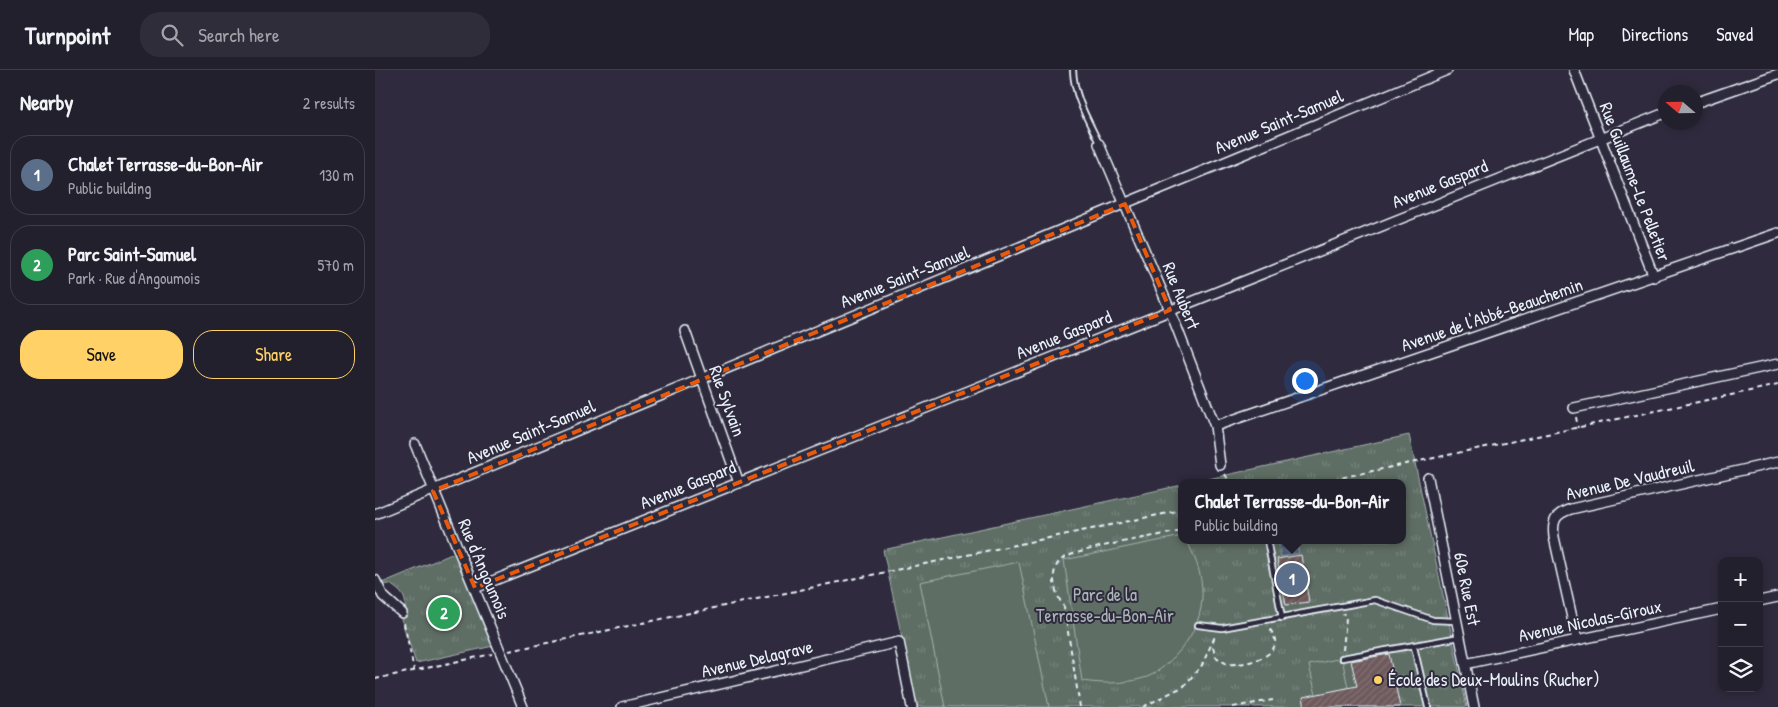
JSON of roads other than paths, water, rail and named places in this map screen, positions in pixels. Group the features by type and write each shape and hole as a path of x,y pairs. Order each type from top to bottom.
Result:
{"street":[{"name":"Avenue Saint-Samuel","path":"375,514 1447,70"},
{"name":"Rue Guillaume-Le Pelletier","path":"1574,70 1654,277"},
{"path":"1703,100 1778,74"},
{"name":"Avenue Gaspard","path":"475,588 1658,116"},
{"name":"Rue Aubert","path":"1099,144 1170,310 1215,426 1220,465"},
{"name":"Avenue de l'Abbé-Beauchemin","path":"1215,426 1778,233"},
{"name":"Rue Sylvain","path":"685,331 739,483"},
{"path":"1574,408 1778,364"},
{"name":"Rue d'Angoumois","path":"415,444 523,707"},
{"name":"Avenue De Vaudreuil","path":"1577,640 1554,537 1553,526 1556,517 1562,512 1571,509 1778,462"},
{"name":"60e Rue Est","path":"1428,478 1474,707"},
{"path":"375,580 383,596 401,614"},
{"path":"1763,600 1778,597"},
{"name":"Avenue Nicolas-Giroux","path":"1465,664 1718,610"},
{"name":"Avenue Delagrave","path":"622,707 899,642 912,707"}],"lane":[{"path":"1073,70 1074,83 1079,99 1099,144"},
{"path":"1268,544 1282,618"},
{"path":"1198,624 1216,629 1375,600 1433,620 1458,621"},
{"path":"1342,658 1414,647 1460,637"},
{"path":"1414,647 1428,707"}],"water":[{"path":"1279,544 1297,544 1299,553 1281,557"}],"place":[{"name":"Chalet Terrasse-du-Bon-Air","path":"1292,579"},
{"name":"Parc Saint-Samuel","path":"444,613"},
{"name":"École des Deux-Moulins (Rucher)","path":"1378,680"}],"park label":[{"name":"Parc de la Terrasse-du-Bon-Air","path":"1105,605"}]}
